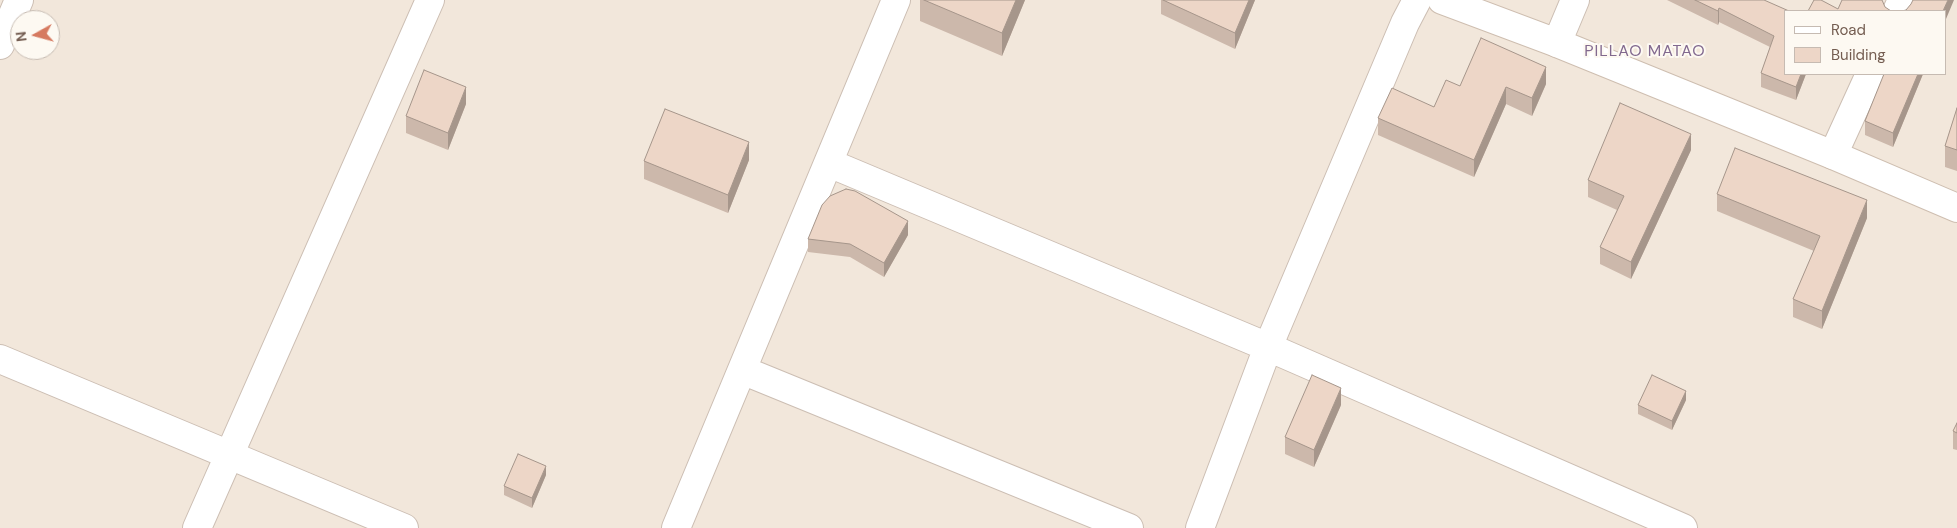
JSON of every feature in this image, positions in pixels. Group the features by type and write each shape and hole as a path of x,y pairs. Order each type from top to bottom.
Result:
{"street":[{"path":"0,45 19,0"},
{"path":"197,528 430,0"},
{"path":"676,528 896,0"},
{"path":"1200,528 1268,348 1405,23 1417,0"},
{"path":"1442,0 1557,43 1833,155 1957,208"},
{"path":"1557,43 1574,0"},
{"path":"1833,155 1870,75"},
{"path":"829,164 1268,348 1683,528"},
{"path":"0,359 404,528"},
{"path":"742,370 1129,528"}],"shaded area":[{"path":"0,0 1957,0 1957,528 0,528"}],"building":[{"path":"924,0 1016,0 1002,33"},
{"path":"1163,0 1249,0 1235,33"},
{"path":"1695,0 1764,0 1787,10 1784,10 1784,75 1801,75 1796,87 1761,73 1774,36 1719,8 1718,11"},
{"path":"1814,0 1821,0 1838,9 1842,0 1882,0 1885,7 1890,10 1809,10"},
{"path":"1913,0 1948,0 1943,10 1906,10"},
{"path":"1481,38 1546,67 1532,98 1506,87 1474,160 1378,118 1392,88 1434,107 1446,80 1460,86"},
{"path":"424,70 466,87 448,133 406,116"},
{"path":"1884,75 1918,75 1893,133 1865,121"},
{"path":"1620,103 1691,134 1631,262 1600,247 1624,196 1588,180"},
{"path":"1957,108 1957,150 1945,146"},
{"path":"665,109 749,142 728,195 644,161"},
{"path":"1735,148 1867,200 1822,311 1793,299 1820,236 1717,194"},
{"path":"846,189 855,191 908,221 884,263 850,244 808,239 822,205 830,196"},
{"path":"1312,375 1341,388 1314,450 1285,437"},
{"path":"1652,375 1686,391 1672,421 1638,405"},
{"path":"1957,423 1957,433 1953,431"},
{"path":"518,454 546,466 532,498 504,486"}],"district":[{"name":"PILLAO MATAO","path":"1645,52"}]}
